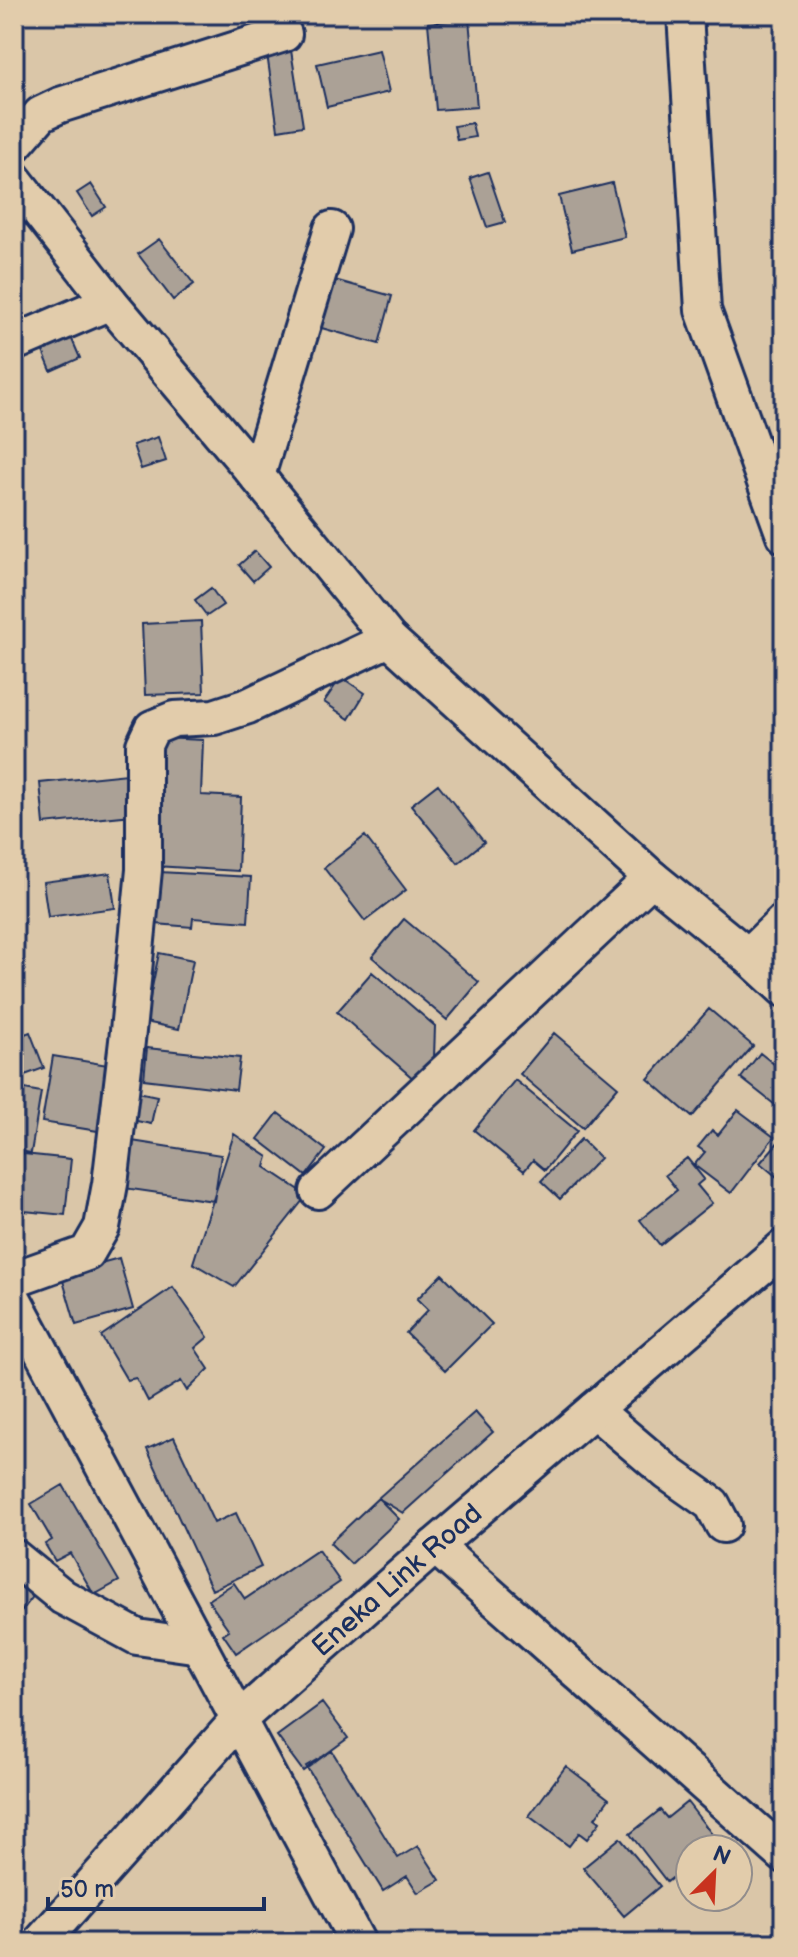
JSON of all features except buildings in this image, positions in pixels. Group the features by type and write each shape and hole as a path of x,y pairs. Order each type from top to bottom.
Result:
{"street":[{"path":"685,14 703,310 784,535"},
{"path":"14,145 41,114 60,105 284,34"},
{"path":"14,179 110,302 389,639 652,878 784,989"},
{"path":"257,476 332,229"},
{"path":"14,343 110,302"},
{"path":"14,1279 87,1253 102,1227 110,1184 144,870 144,745 152,728 174,719 214,717 248,706 389,639"},
{"path":"318,1191 652,878"},
{"path":"748,956 784,921"},
{"name":"Eneka Link Road","path":"40,1943 239,1719 435,1546 784,1247"},
{"path":"14,1300 358,1943"},
{"path":"594,1410 668,1473 712,1504 723,1525"},
{"path":"435,1546 784,1855"},
{"path":"14,1557 63,1597 137,1637 200,1646"}]}
